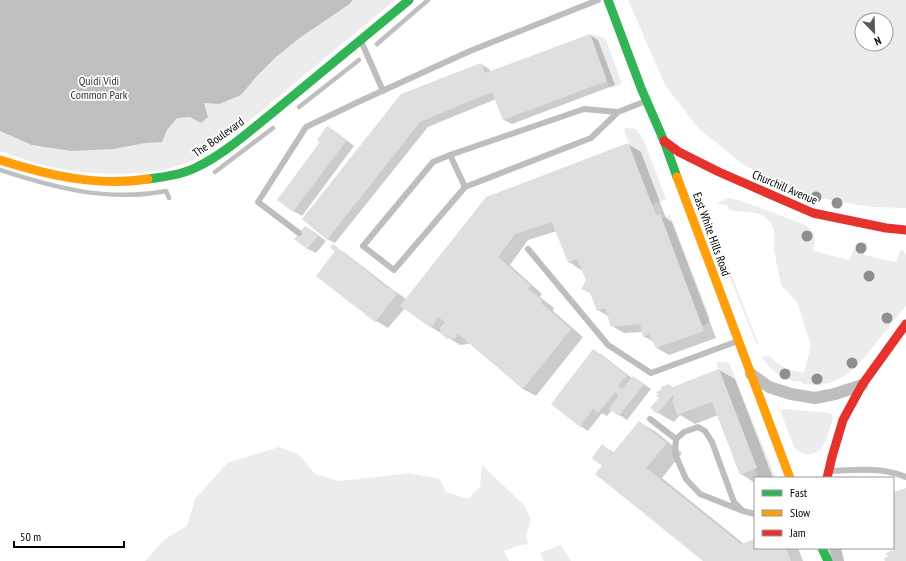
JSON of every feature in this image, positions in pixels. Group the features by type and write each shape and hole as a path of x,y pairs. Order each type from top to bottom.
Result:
{"street":[{"name":"The Boulevard","path":"0,160 13,165 67,178 108,182 159,179 191,170 214,158 244,136 309,84 409,0"},
{"name":"East White Hills Road","path":"608,0 664,141 790,477"},
{"name":"Churchill Avenue","path":"664,141 679,152 719,172 813,212 886,228 906,230"},
{"path":"886,228 906,238"},
{"path":"828,474 843,420 862,385 906,324"},
{"path":"751,374 769,388 815,398 835,394 862,385"},
{"path":"823,549 829,561"},
{"path":"829,561 835,549"}],"lane":[{"path":"299,233 258,202 306,127 470,51 598,0"},
{"path":"361,40 383,91"},
{"path":"618,112 584,109 433,162 363,246 394,270 465,187 591,138 618,112 647,101"},
{"path":"450,155 465,187"},
{"path":"528,249 608,345 651,373 738,341"},
{"path":"650,419 676,439"},
{"path":"743,511 734,502 712,442 705,431 698,427 684,432 676,439 675,454 686,479 700,494 743,511 754,514"},
{"path":"828,474 862,470 898,473 906,477"}],"green space":[{"name":"Quidi Vidi Common Park","path":"0,0 395,0 231,136 209,151 182,165 167,169 152,172 103,174 56,168 0,151"},
{"path":"628,0 906,0 906,208 871,207 820,198 784,186 744,165 699,129 665,85"},
{"path":"590,34 602,37 606,40 622,84 610,89"},
{"path":"624,129 637,129 637,132 644,141 666,199 651,205"},
{"path":"728,198 742,201 805,225 812,230 815,236 813,251 849,260 860,244 867,242 864,255 896,262 901,249 906,254 906,306 863,359 850,372 841,378 820,385 802,384 802,382 796,382 777,373 762,357 768,356 787,369 804,373 811,345 797,302 781,285 774,250 774,232 772,224 764,216 757,213 729,210 728,205 716,204"},
{"path":"670,215 710,317 708,323 702,326 662,218"},
{"path":"721,248 758,343 757,346 719,249"},
{"path":"716,362 729,363 776,477 758,477 755,469 757,468"},
{"path":"780,410 830,413 833,418 824,445 816,452 811,454 806,454 797,450 794,447"},
{"path":"279,447 298,454 315,474 339,481 408,473 440,479 446,492 468,499 480,487 482,465 524,505 531,520 526,535 528,544 520,545 504,551 509,561 145,561 165,539 187,526 195,499 227,463"},
{"path":"561,545 571,561 544,561 540,553"}],"shaded area":[{"name":"Quidi Vidi Common Park","path":"0,0 353,0 277,56 241,95 219,104 204,103 208,117 201,123 190,117 177,118 167,130 162,142 145,143 113,149 71,151 32,145 0,131"}],"building":[{"path":"590,34 607,81 503,120 492,92 420,122 327,240 302,219 401,94 481,63 485,73"},
{"path":"327,126 347,140 293,212 277,200 320,142 317,140"},
{"path":"628,143 656,215 660,214 704,331 656,348 649,334 643,337 640,324 611,327 605,308 597,311 590,293 581,289 586,280 577,259 568,263 552,222 515,234 498,257 531,286 528,289 542,300 541,303 571,329 523,389 458,334 456,338 447,339 441,334 440,328 445,322 438,317 431,328 400,306 486,197"},
{"path":"305,226 318,236 307,249 294,239"},
{"path":"333,244 389,289 390,287 394,290 393,291 397,294 375,322 316,276 335,251 330,248"},
{"path":"593,349 627,375 618,386 622,389 633,376 644,384 619,416 609,409 619,395 615,392 598,413 593,409 580,427 551,404"},
{"path":"719,369 757,468 740,475 712,402 677,415 672,400 674,398 673,395 657,414 650,408 659,398 656,396 658,394 656,392 661,390 661,387 669,384 670,388"},
{"path":"639,421 667,443 646,468 741,544 754,539 754,549 786,549 791,561 703,561 595,474 602,466 592,458 602,444 613,453"},
{"path":"906,488 906,561 885,561 884,558 888,557 886,553 894,550 894,492"}],"waterway":[{"path":"377,44 428,0"},
{"path":"299,107 359,60"},
{"path":"215,172 273,128"},
{"path":"0,170 41,182 82,191 123,195 166,191 169,198"}],"traffic: fast":[{"path":"148,179 183,172 195,168 215,157 244,136 409,0"},
{"path":"608,0 641,88 664,141 677,177"},
{"path":"822,549 828,561"}],"traffic: slow":[{"path":"0,160 54,175 73,178 110,182 148,179"},
{"path":"677,177 790,477"}],"traffic: jam":[{"path":"664,141 679,152 719,172 813,213 886,228 906,230"},
{"path":"827,477 843,420 862,385 906,324"}]}
